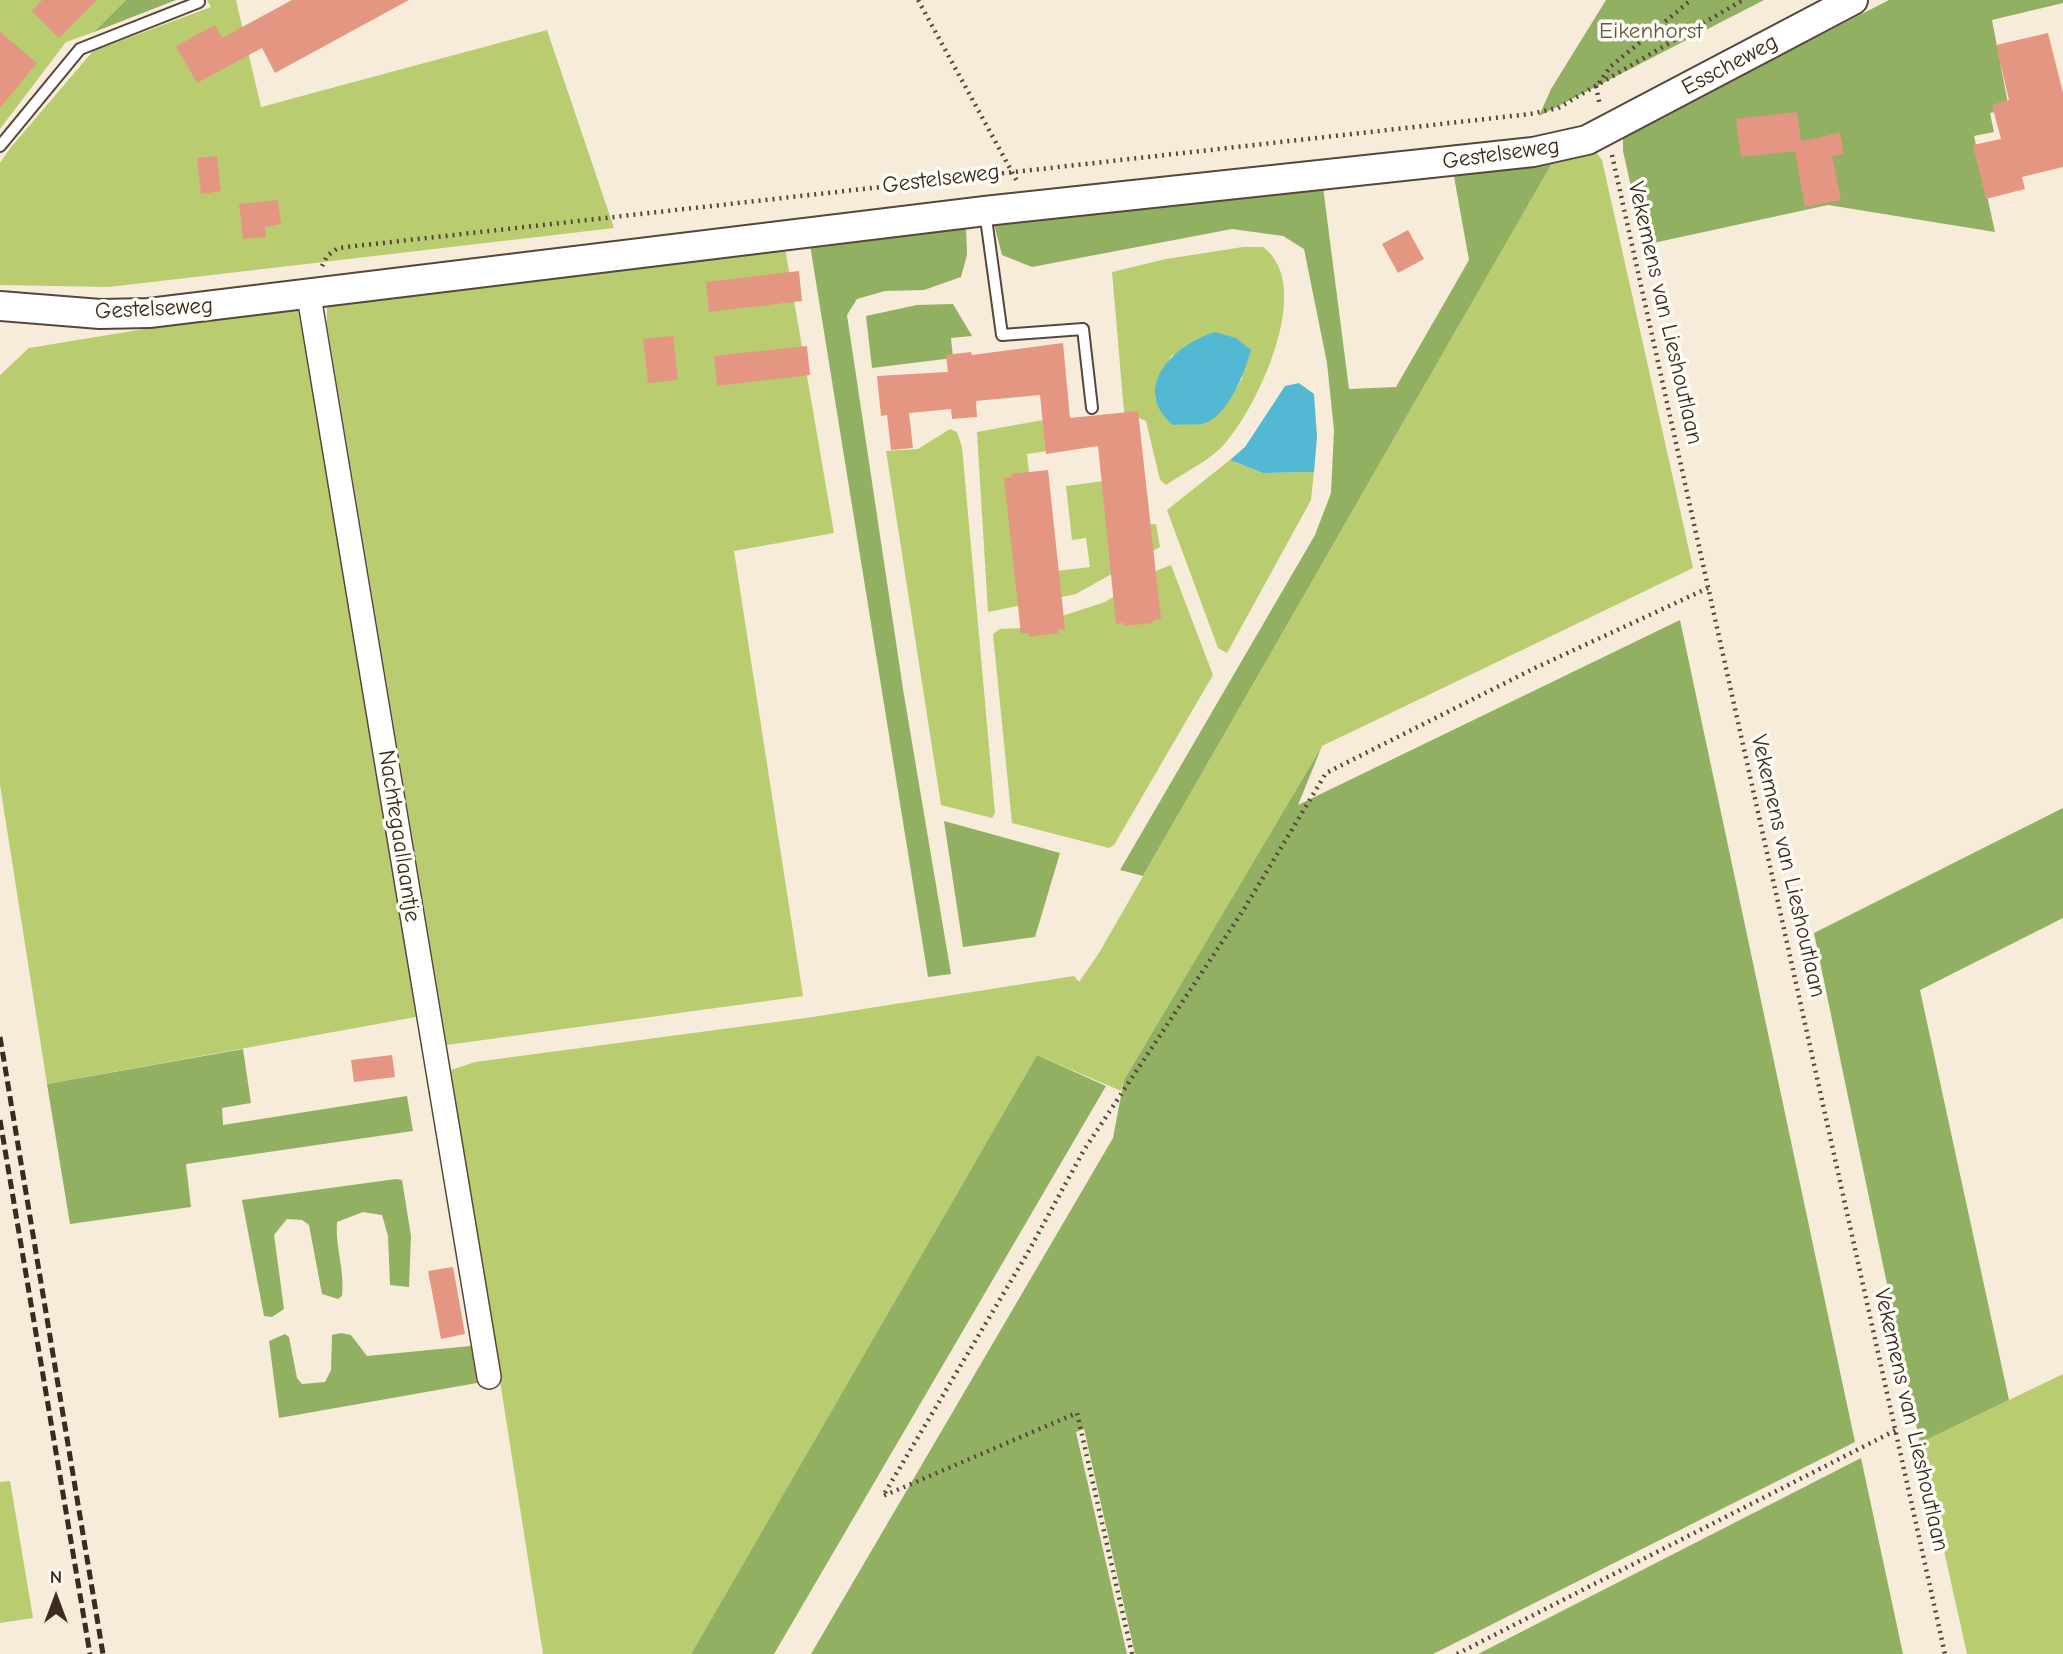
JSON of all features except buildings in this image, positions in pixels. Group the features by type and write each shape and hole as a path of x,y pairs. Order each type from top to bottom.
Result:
{"street":[{"name":"Esscheweg","path":"1606,130 1853,0"},
{"name":"Gestelseweg","path":"0,306 100,314 149,313 309,296 985,211 1533,152 1587,140 1606,130"},
{"name":"Nachtegaallaantje","path":"309,296 489,1377"}],"lane":[{"path":"0,146 80,49 199,2"},
{"path":"985,211 1002,335 1083,329 1092,408"}],"path":[{"path":"918,0 1013,170 1027,207"},
{"path":"1596,86 1610,67 1691,0"},
{"path":"1596,86 1743,0"},
{"name":"Gestelseweg","path":"309,296 327,256 338,247 1530,114 1558,108 1596,86"},
{"name":"Vekemens van Lieshoutlaan","path":"1596,86 1945,1654"},
{"path":"1132,1654 1077,1413 883,1496 1027,1254 1084,1150 1244,909 1326,773 1535,668 1708,588"},
{"path":"1457,1654 1896,1430"}],"green space":[{"path":"0,0 126,0 94,32 66,42 0,129"},
{"path":"126,0 176,0 94,32"},
{"path":"207,0 236,0 261,107 547,30 614,228 109,287 0,285 0,163 11,147 93,51 211,7"},
{"name":"Eikenhorst","path":"1606,0 1764,0 1539,116 1551,89"},
{"path":"1889,0 2063,0 2063,3 1992,20 2009,109 1990,113 1994,132 1974,136 1995,232 1828,205 1644,245 1623,151 1623,136"},
{"path":"1596,152 1602,160 1693,568 1322,746 1124,1080 1121,1091 1037,1055 691,1654 543,1654 451,1070 475,1062 806,1018 1074,976 1079,982 1099,953 1555,158"},
{"path":"1555,158 1143,876 1120,870 1315,535 1331,493 1334,430 1327,363 1304,249 1283,236 1232,229 1032,267 1002,255 994,224 1323,187 1349,389 1396,387 1469,260 1453,171"},
{"path":"966,227 967,255 961,277 924,290 885,291 857,299 847,315 903,689 951,974 928,977 810,245"},
{"path":"1243,247 1263,247 1278,265 1284,288 1283,315 1276,344 1266,373 1240,423 1214,454 1166,485 1160,480 1146,421 1124,412 1112,272 1166,259","holes":["1172,355 1243,377 1226,404 1205,423 1155,399 1157,379"]},
{"path":"785,248 834,533 734,551 803,996 447,1045 327,324 327,296"},
{"path":"297,304 361,671 416,1017 47,1084 0,785 0,375 29,348"},
{"path":"953,304 972,336 951,338 953,358 872,368 866,316 917,305"},
{"path":"1043,420 1047,451 1027,454 1040,573 1090,567 1086,538 1072,540 1066,486 1119,479 1113,526 1156,524 1160,547 1076,594 988,612 977,432"},
{"path":"950,429 957,432 962,447 995,813 992,818 941,805 886,451 918,449"},
{"path":"1230,460 1263,473 1314,472 1311,500 1227,653 1218,648 1167,510"},
{"path":"1171,565 1213,675 1114,845 1109,848 1012,823 993,634 1000,629 1025,628 1105,602"},
{"path":"1680,620 1855,1442 1433,1654 1135,1654 1084,1429 1076,1432 1127,1654 811,1654 1113,1138 1124,1080 1322,746 1298,805"},
{"path":"2063,808 2063,918 1920,990 2009,1400 1920,1443 1814,933"},
{"path":"944,821 1060,853 1035,937 963,947"},
{"path":"243,1049 251,1103 222,1108 223,1125 407,1096 413,1131 186,1164 191,1207 70,1224 47,1084"},
{"path":"1037,1055 1106,1086 774,1654 691,1654"},
{"path":"402,1180 411,1236 409,1287 390,1285 388,1236 382,1215 363,1212 337,1222 343,1286 342,1296 338,1299 322,1294 309,1225 302,1220 287,1219 274,1235 284,1309 272,1317 264,1316 242,1200"},
{"path":"285,1334 289,1337 297,1378 302,1384 325,1382 331,1370 332,1335 351,1335 367,1356 471,1346 477,1383 279,1418 269,1341"},
{"path":"2063,1374 2063,1654 1967,1654 1920,1443"},
{"path":"1861,1458 1903,1654 1478,1654"},
{"path":"10,1481 33,1618 0,1623 0,1482"}],"water":[{"path":"1215,332 1236,338 1251,350 1239,382 1227,404 1211,420 1202,424 1173,425 1161,411 1155,396 1156,382 1162,369 1185,346"},
{"path":"1299,383 1314,394 1317,437 1314,472 1263,473 1230,460 1245,447 1285,386"}],"railway":[{"path":"0,1037 103,1654"},
{"path":"0,1120 90,1654"}]}
